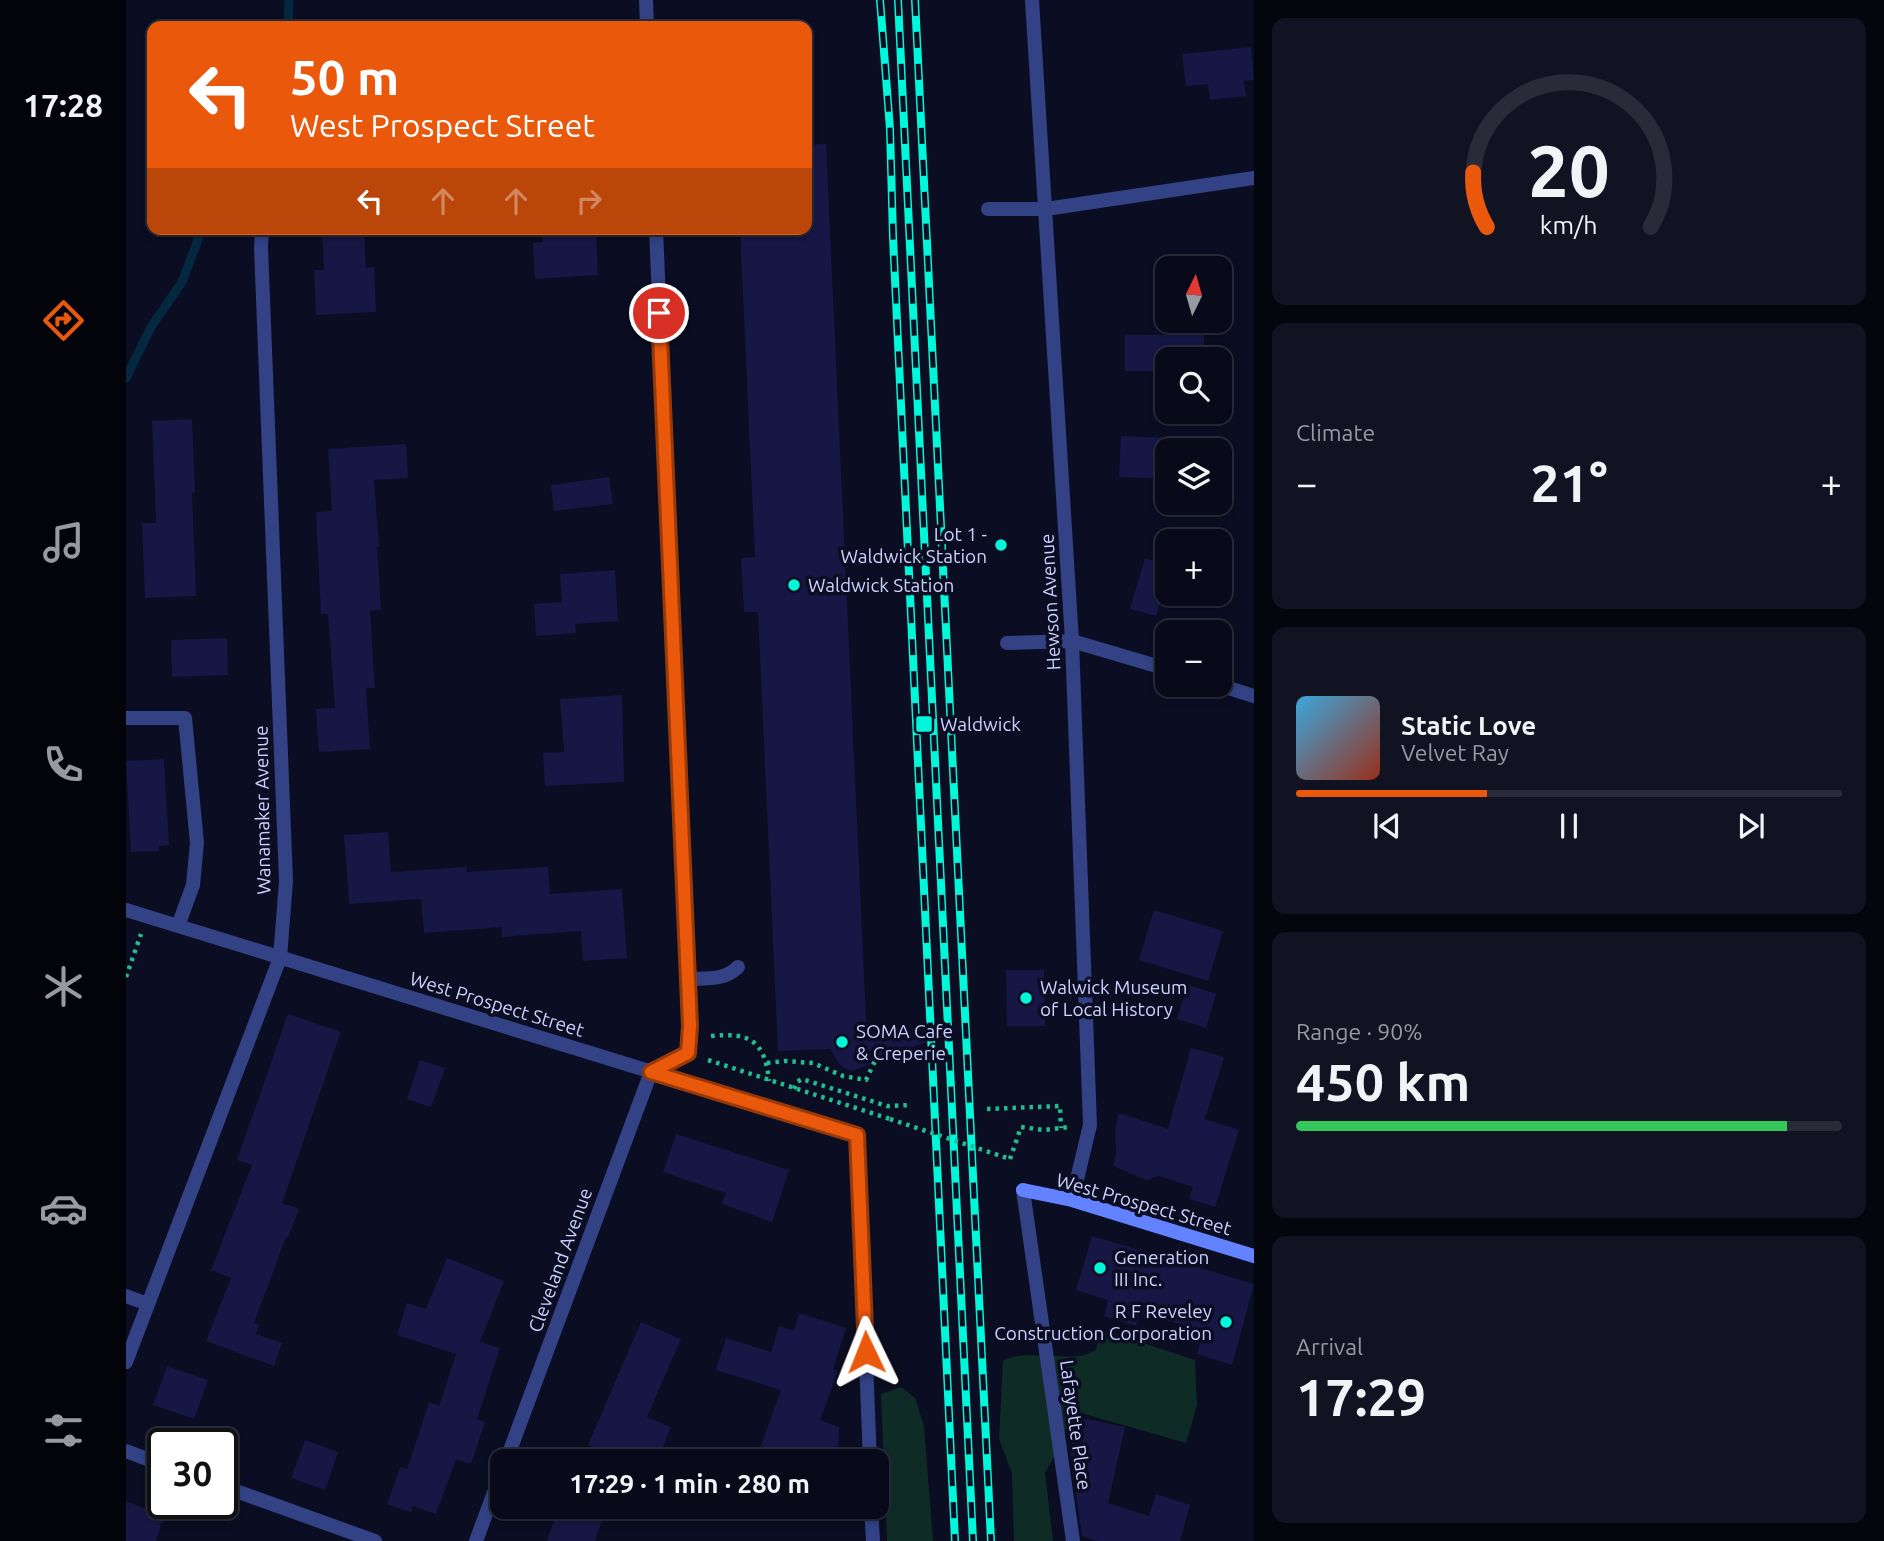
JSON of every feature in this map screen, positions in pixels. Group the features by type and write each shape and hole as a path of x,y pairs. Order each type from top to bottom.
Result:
{"street":[{"path":"646,0 647,21"},
{"name":"Hewson Avenue","path":"1032,0 1072,641 1090,1125 1072,1200"},
{"path":"988,209 1046,209 1254,178"},
{"name":"Wanamaker Avenue","path":"126,1362 280,958 286,881 262,235"},
{"path":"651,1072 689,1046 656,235"},
{"path":"1007,643 1072,641 1155,665"},
{"path":"1232,689 1254,696"},
{"path":"126,718 185,718 197,843 193,885 178,926"},
{"name":"West Prospect Street","path":"126,910 857,1135 870,1449"},
{"path":"688,979 722,978 738,967"},
{"name":"Cleveland Avenue","path":"510,1449 651,1072"},
{"name":"West Prospect Street","path":"1023,1189 1072,1200 1254,1256"},
{"name":"Lafayette Place","path":"1023,1189 1073,1541"},
{"path":"126,1296 148,1304"},
{"path":"126,1451 147,1459"},
{"path":"238,1492 374,1541"},
{"path":"476,1541 490,1503"},
{"path":"872,1519 873,1541"}],"path":[{"path":"126,977 146,917"},
{"path":"689,1046 728,1034 742,1035 753,1041 767,1063 769,1081"},
{"path":"689,1046 769,1081 1010,1159 1021,1127 1044,1130"},
{"path":"767,1063 813,1063 843,1076 866,1080 875,1061 876,1049"},
{"path":"794,1089 802,1079 887,1106 911,1105"},
{"path":"987,1109 1060,1106 1061,1128"}],"green space":[{"path":"1100,1329 1195,1360 1197,1405 1186,1443 1074,1411 1061,1444 1045,1473 1053,1541 1014,1541 1012,1473 999,1439 1003,1361 1018,1356 1084,1355 1096,1350"},
{"path":"901,1387 915,1398 924,1426 933,1541 887,1541 889,1449 883,1449 881,1394"}],"building":[{"path":"1251,47 1254,80 1244,81 1246,96 1210,100 1208,84 1186,86 1182,54"},
{"name":"Waldwick Station","path":"826,144 867,1041 925,1039 926,1042 853,1071 839,1064 830,1049 778,1051 758,612 744,612 741,558 755,557 740,235 812,235 812,145"},
{"path":"322,235 364,235 366,268 374,267 376,312 316,315 314,270 324,270"},
{"path":"542,235 596,235 598,275 535,279 533,243 543,242"},
{"path":"1125,335 1204,335 1204,347 1155,347 1155,371 1125,371"},
{"path":"192,419 196,596 145,598 142,523 156,523 152,421"},
{"path":"1121,436 1167,438 1155,438 1155,478 1119,477"},
{"path":"406,444 408,478 374,480 381,610 370,611 375,688 366,688 370,749 319,752 316,709 335,708 328,614 321,614 316,512 332,511 328,449"},
{"path":"609,477 613,504 554,511 551,485"},
{"path":"1145,558 1155,561 1155,606 1159,606 1156,616 1130,609"},
{"path":"615,570 618,621 575,624 576,633 536,636 534,604 562,602 560,574"},
{"path":"227,638 228,675 172,677 171,640"},
{"path":"622,695 624,782 545,786 543,753 564,752 560,699"},
{"path":"164,759 169,845 159,846 159,851 131,852 126,761"},
{"path":"388,832 391,872 467,867 467,872 548,867 550,894 622,889 627,958 583,961 581,931 502,937 502,927 424,933 421,899 349,904 344,835"},
{"path":"1154,910 1223,931 1208,981 1139,960"},
{"name":"Walwick Museum of Local History","path":"1006,970 1044,970 1045,1026 1007,1026"},
{"path":"1188,985 1216,994 1206,1028 1177,1019"},
{"path":"288,1014 341,1032 282,1203 299,1209 254,1323 259,1325 256,1334 282,1343 274,1366 206,1341 231,1278 211,1270 252,1165 237,1160"},
{"path":"1191,1048 1224,1057 1205,1119 1239,1130 1215,1207 1189,1199 1193,1187 1159,1176 1146,1180 1113,1166 1116,1155 1115,1128 1119,1113 1168,1129"},
{"path":"420,1060 445,1068 431,1107 407,1099"},
{"path":"676,1134 789,1170 772,1222 722,1204 726,1193 663,1172"},
{"path":"1092,1236 1254,1284 1232,1365 1197,1354 1204,1331 1140,1313 1136,1326 1104,1316 1108,1300 1076,1290"},
{"path":"447,1258 504,1281 480,1342 500,1348 477,1419 485,1422 471,1464 456,1459 436,1514 413,1506 411,1512 387,1504 400,1467 407,1469 429,1402 439,1406 456,1354 397,1335 407,1303 426,1309"},
{"path":"799,1313 846,1328 833,1369 838,1371 820,1420 839,1427 838,1449 759,1449 781,1390 716,1370 726,1338 771,1352 779,1326 794,1331"},
{"path":"641,1322 681,1339 647,1417 671,1427 662,1449 598,1449 588,1445"},
{"path":"167,1366 208,1380 194,1419 153,1405"},
{"path":"1078,1417 1125,1427 1108,1503 1149,1516 1156,1494 1190,1505 1180,1541 1098,1541 1082,1536 1070,1451"},
{"path":"305,1440 338,1452 325,1490 291,1478"},
{"path":"126,1501 147,1509 147,1519 163,1519 156,1541 126,1541"},
{"path":"555,1519 603,1519 595,1541 547,1541"}],"waterway":[{"path":"288,21 289,0"},
{"path":"126,378 151,327 182,282 200,235"}],"railway":[{"path":"880,0 890,129 955,1541"},
{"path":"898,0 973,1541"},
{"path":"915,0 991,1541"}],"place":[{"name":"Lot 1 - Waldwick Station","path":"1001,545"},
{"name":"Waldwick Station","path":"794,585"},
{"name":"Waldwick","path":"924,724"},
{"name":"Walwick Museum of Local History","path":"1026,998"},
{"name":"SOMA Cafe & Creperie","path":"842,1042"},
{"name":"Generation III Inc.","path":"1100,1268"},
{"name":"R F Reveley Construction Corporation","path":"1226,1322"}],"route":[{"path":"659,313 690,1026 688,1053 651,1072 857,1135 866,1352"}]}
